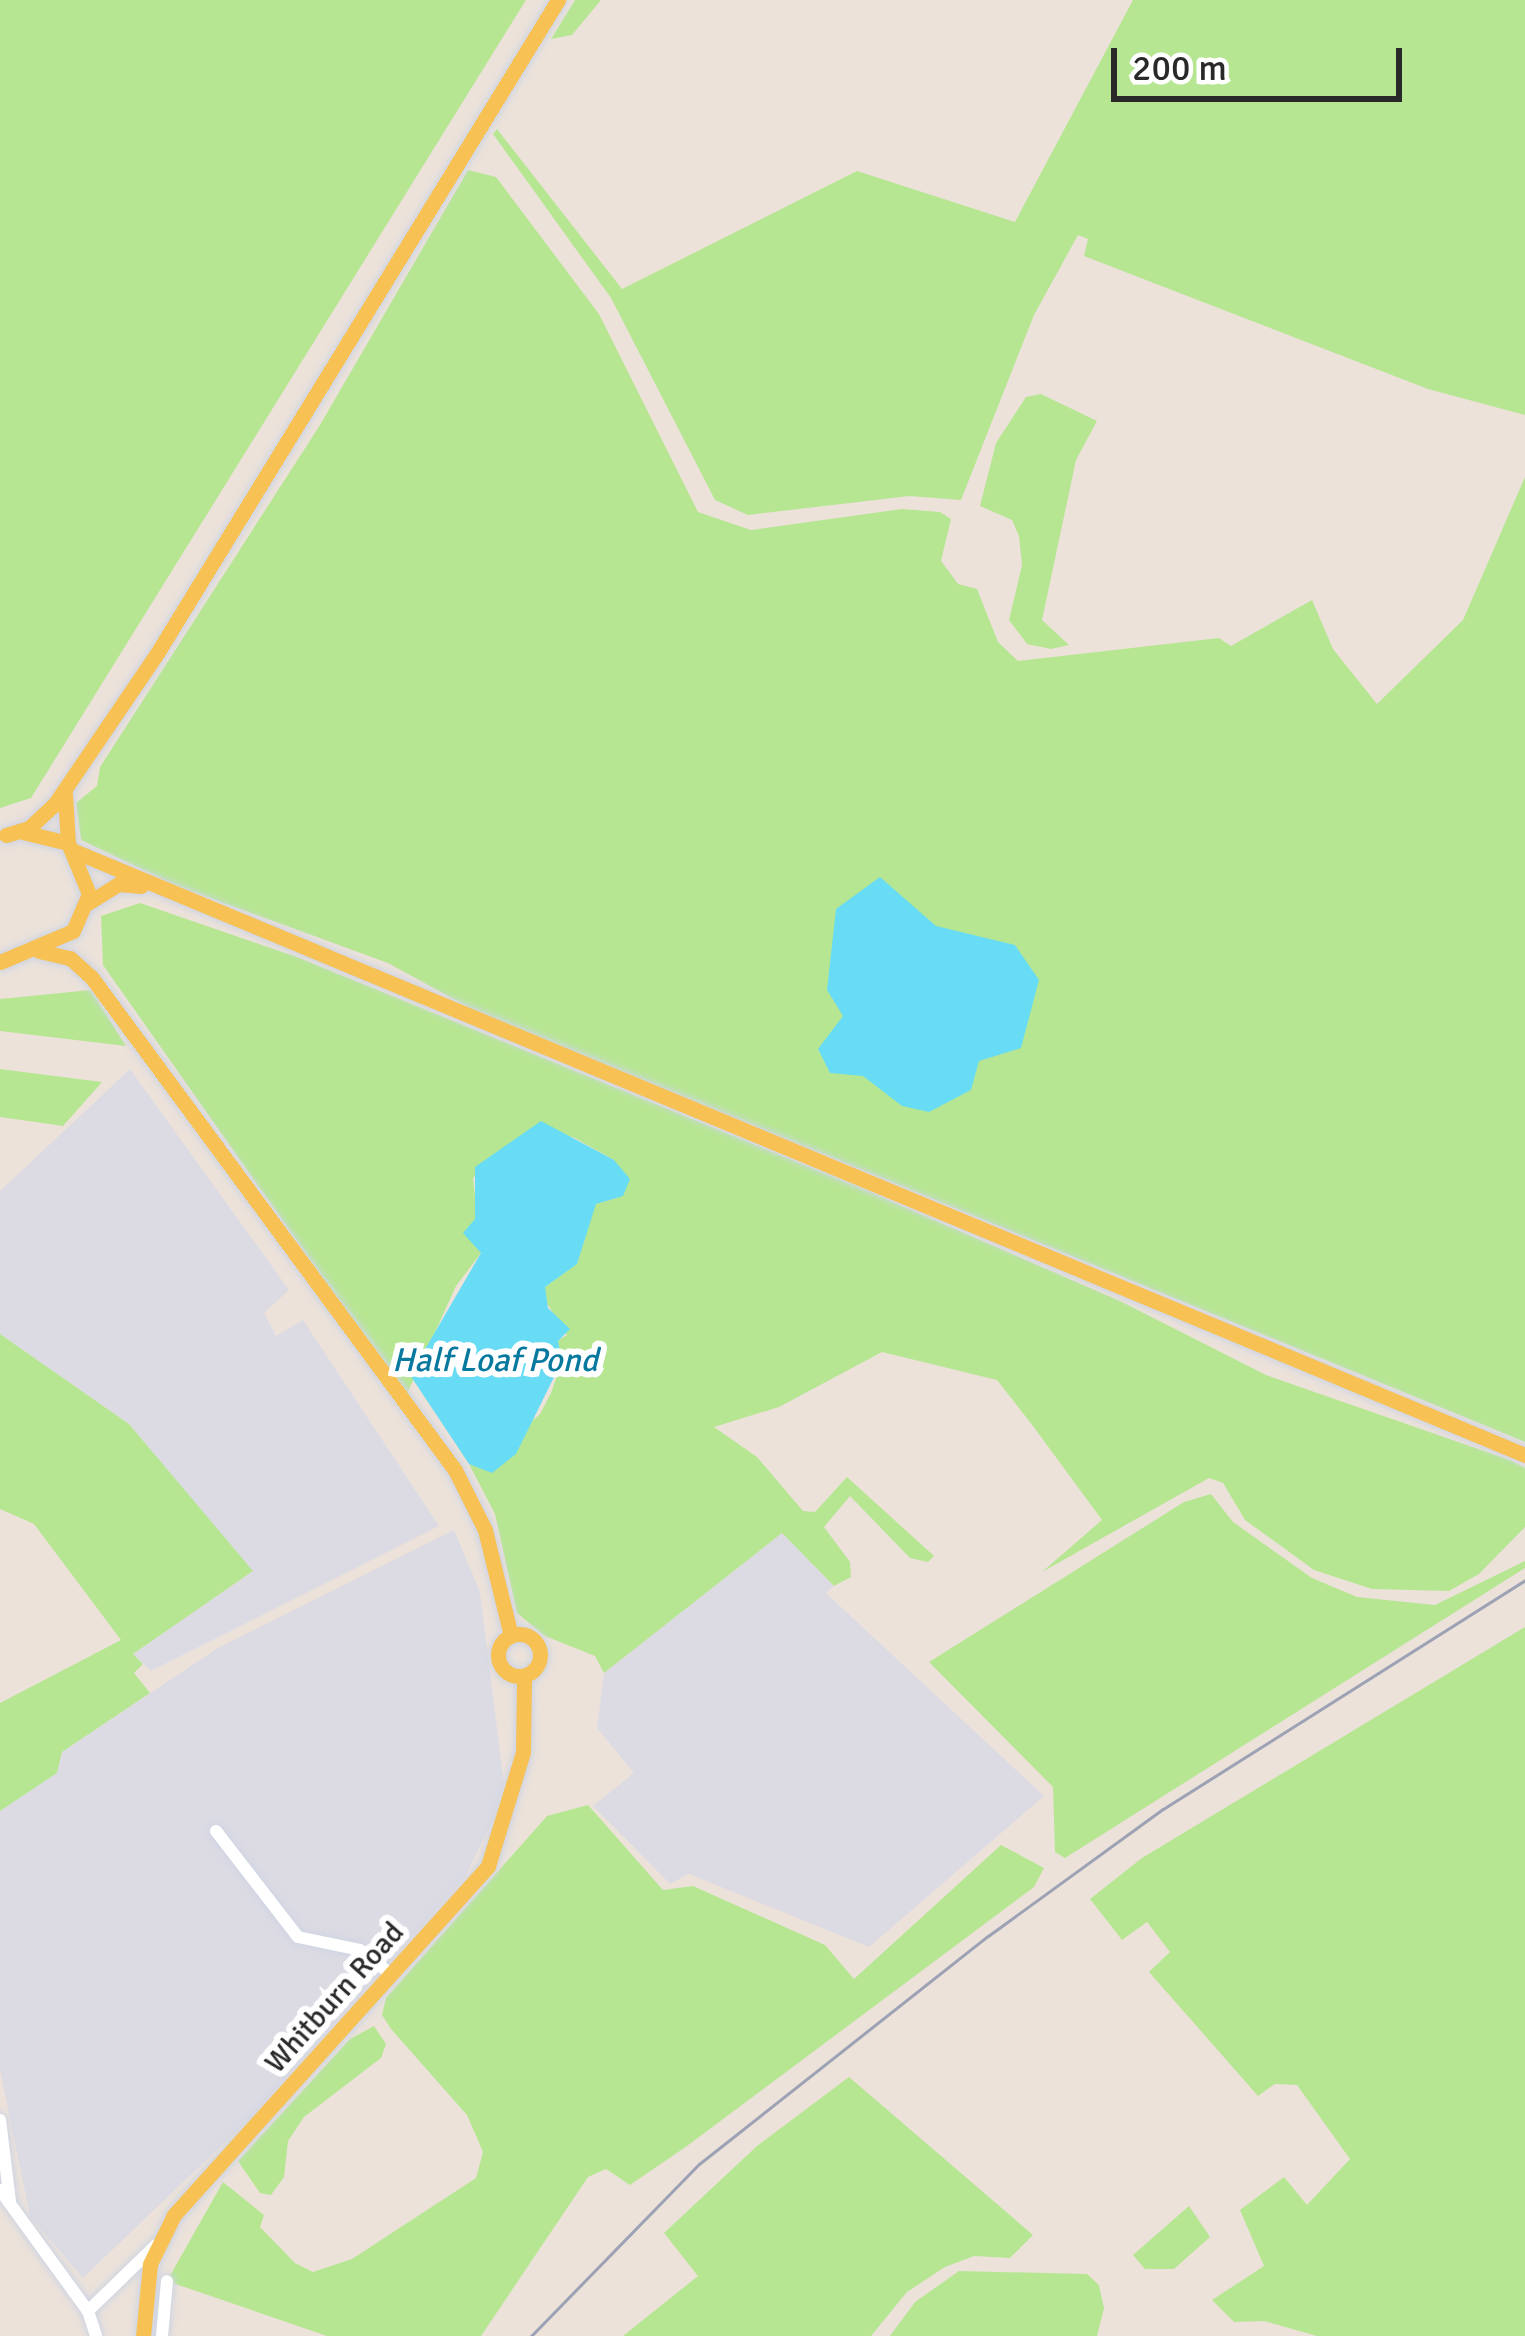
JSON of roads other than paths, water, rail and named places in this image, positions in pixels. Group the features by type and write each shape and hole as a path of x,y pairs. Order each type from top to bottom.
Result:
{"main road":[{"path":"3,836 29,828 67,785 156,655 558,0"},
{"path":"67,785 60,811 88,881 80,947 92,978"},
{"path":"3,836 46,832 167,893 1525,1455"},
{"path":"3,962 39,951 73,932 85,908 118,884 167,893"},
{"path":"39,951 70,958 92,978 455,1471 485,1530 511,1636"},
{"path":"511,1636 532,1638 541,1651 524,1676 500,1665 499,1648 511,1636"},
{"name":"Whitburn Road","path":"143,2336 156,2245 174,2215 475,1885 500,1845 527,1728 524,1676"}],"street":[{"path":"216,1831 298,1937 360,1950 392,1976"},
{"path":"0,2120 10,2203"},
{"path":"0,2190 88,2311 96,2336"},
{"path":"88,2311 156,2245"},
{"path":"162,2336 166,2281"}],"water":[{"path":"880,877 936,926 1015,945 1039,980 1021,1048 979,1061 971,1090 929,1112 902,1106 863,1076 830,1073 818,1049 843,1016 827,990 836,909"},
{"name":"Half Loaf Pond","path":"541,1121 614,1160 630,1179 623,1196 596,1204 577,1264 545,1287 548,1308 570,1329 558,1341 562,1361 516,1454 492,1473 469,1464 410,1375 481,1253 463,1233 475,1219 475,1167"}],"railway":[{"path":"531,2336 699,2164 988,1936 1163,1809 1525,1580"}]}
